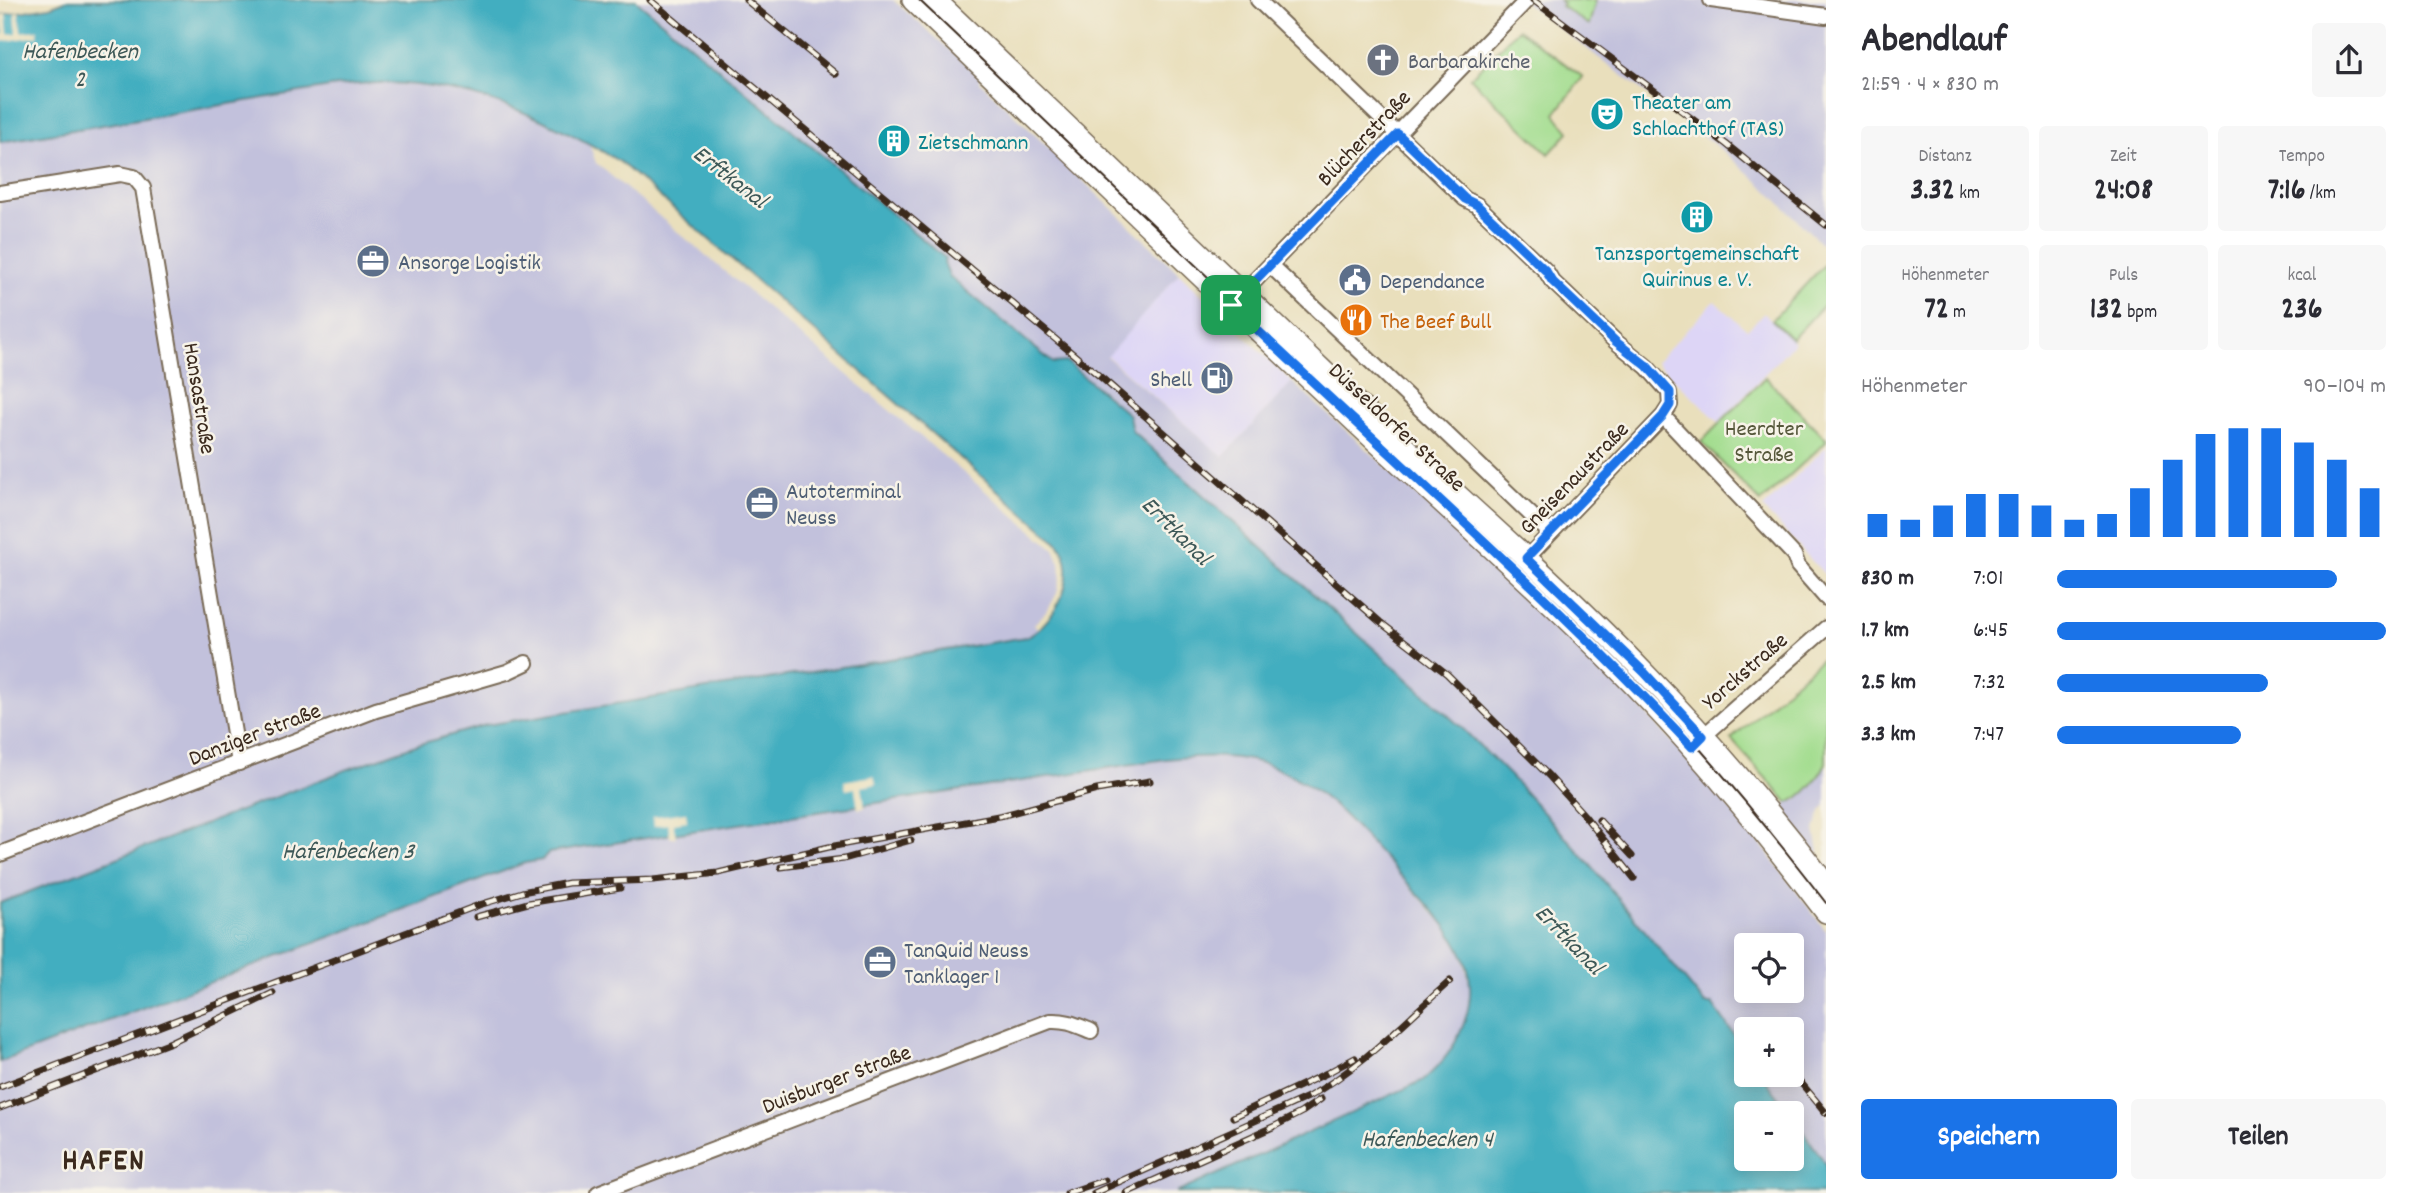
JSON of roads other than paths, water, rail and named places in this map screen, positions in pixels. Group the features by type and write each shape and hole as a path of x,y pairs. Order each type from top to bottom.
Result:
{"main road":[{"name":"Düsseldorfer Straße","path":"912,0 1521,564 1633,684 1698,741 1786,833 1826,885"},
{"name":"Düsseldorfer Straße","path":"935,0 1237,299"},
{"name":"Düsseldorfer Straße","path":"1698,741 1826,912"}],"street":[{"path":"1258,0 1465,199 1477,205 1615,341 1664,384 1670,392 1670,405 1663,416 1794,555 1798,566 1826,598"},
{"name":"Blücherstraße","path":"1237,299 1527,0"},
{"path":"1711,0 1826,16"},
{"name":"Hansastraße","path":"0,193 120,174 134,177 144,188 239,763"},
{"name":"Düsseldorfer Straße","path":"1270,265 1550,533"},
{"name":"Gneisenaustraße","path":"1521,564 1663,416"},
{"name":"Yorckstraße","path":"1698,741 1826,628"},
{"name":"Danziger Straße","path":"0,854 376,710 508,672 526,663"},
{"name":"Duisburger Straße","path":"598,1193 1050,1021 1061,1020 1091,1031"}],"water":[{"path":"68,0 636,0 945,258 944,263 950,277 1053,363 1067,362 1129,415 1132,431 1461,727 1511,777 1589,863 1705,1004 1712,1004 1734,1035 1734,1087 1771,1087 1781,1101 1734,1101 1734,1171 1804,1171 1804,1133 1826,1164 1826,1193 1176,1193 1422,1081 1436,1068 1457,1038 1469,1004 1467,967 1453,937 1427,904 1351,822 1324,797 1293,776 1263,763 1236,758 1166,759 548,853 542,860 525,863 0,1062 0,903 346,770 413,746 486,725 1026,637 1037,630 1056,608 1066,581 1067,567 1057,542 620,162 564,131 505,105 442,89 410,84 366,83 0,142 0,15 49,7"}],"tram line":[{"path":"919,0 1247,314 1532,579 1634,678 1733,788 1826,903"}],"railway":[{"path":"650,0 1103,379 1380,622 1447,674 1549,776 1634,878"},
{"path":"746,0 836,74"},
{"path":"1533,0 1726,144 1826,225"},
{"path":"0,1087 479,905 522,892 568,883 653,880 718,873 829,847 1004,815 1097,790 1150,781"},
{"path":"1599,820 1632,856"},
{"path":"781,867 844,859 911,840"},
{"path":"476,917 528,903 620,888"},
{"path":"1094,1193 1308,1097 1365,1058 1450,981"},
{"path":"0,1108 171,1042 273,993"},
{"path":"1233,1117 1355,1058"},
{"path":"1804,1086 1826,1113"},
{"path":"1126,1193 1275,1126 1321,1099"},
{"path":"1067,1193 1105,1180"}],"place":[{"name":"Barbarakirche","path":"1383,60"},
{"name":"Theater am Schlachthof (TAS)","path":"1607,114"},
{"name":"Zietschmann","path":"894,141"},
{"name":"Tanzsportgemeinschaft Quirinus e. V.","path":"1697,217"},
{"name":"Ansorge Logistik","path":"373,261"},
{"name":"Dependance","path":"1355,280"},
{"name":"The Beef Bull","path":"1356,320"},
{"name":"Shell","path":"1217,378"},
{"name":"Autoterminal Neuss","path":"762,503"},
{"name":"TanQuid Neuss Tanklager 1","path":"880,962"}],"district":[{"name":"HAFEN","path":"104,1159"}],"water label":[{"name":"Hafenbecken 2","path":"80,64"},
{"name":"Erftkanal","path":"731,176"},
{"name":"Erftkanal","path":"1177,530"},
{"name":"Hafenbecken 3","path":"348,850"},
{"name":"Erftkanal","path":"1570,939"},
{"name":"Hafenbecken 4","path":"1427,1138"}],"park label":[{"name":"Heerdter Straße","path":"1764,440"}]}
